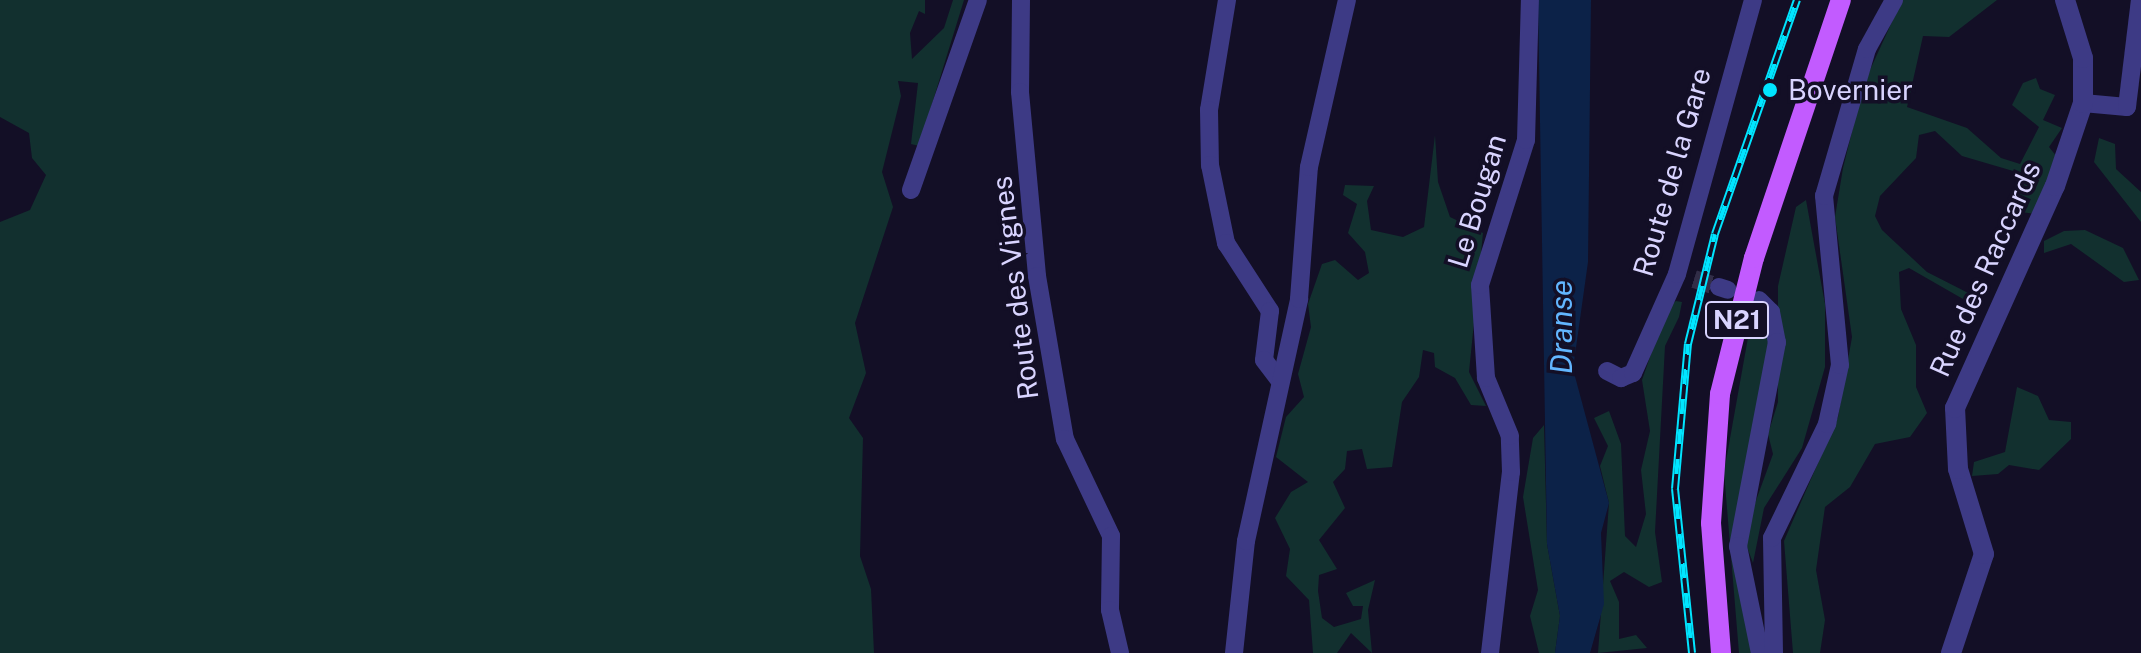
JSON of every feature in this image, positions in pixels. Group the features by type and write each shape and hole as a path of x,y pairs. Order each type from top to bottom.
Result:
{"main road":[{"name":"N21","path":"1721,653 1711,554 1720,394 1754,258 1841,0"}],"street":[{"path":"911,190 978,0"},
{"name":"Route des Vignes","path":"1021,0 1020,92 1037,276 1065,439 1111,536 1110,610 1120,653"},
{"path":"1227,0 1209,110 1210,165 1226,243 1270,311 1264,360 1280,381"},
{"path":"1234,653 1246,541 1299,299 1312,152 1347,0"},
{"name":"Le Bougan","path":"1490,653 1511,472 1510,436 1486,378 1480,285 1526,140 1530,0"},
{"name":"Route de la Gare","path":"1607,371 1621,378 1633,373 1685,276 1753,0"},
{"path":"1774,653 1772,538 1837,388 1840,338 1824,196 1867,49 1894,0"},
{"name":"Rue des Raccards","path":"1951,653 1984,554 1958,469 1955,408 2055,186 2083,103 2083,58 2065,0"},
{"path":"2083,103 2127,107 2140,0"},
{"path":"1759,300 1771,312 1777,342 1738,546 1760,653"}],"green space":[{"path":"0,0 925,0 925,14 919,11 910,33 912,59 944,28 953,0 964,0 919,146 911,144 918,83 898,81 901,96 882,172 893,207 855,323 866,373 849,418 863,438 860,556 871,589 874,653 0,653 0,222 30,210 46,175 32,158 29,133 0,117"},
{"path":"1902,0 1997,0 1949,37 1923,36 1907,107 1967,128 2001,158 2020,164 2039,127 2012,105 2023,83 2036,78 2040,89 2055,95 2043,120 2062,128 2049,147 2057,157 2035,214 2014,211 2024,183 2020,173 1962,156 1935,131 1919,135 1916,158 1880,196 1875,216 1882,230 1927,272 1984,301 1970,303 1909,268 1899,272 1901,309 1916,345 1916,387 1927,413 1910,437 1875,444 1850,487 1825,507 1816,570 1825,620 1820,653 1793,653 1784,541 1838,417 1852,337 1835,217 1843,168 1864,83"},
{"path":"1435,135 1438,182 1450,217 1483,233 1469,372 1486,406 1471,405 1455,378 1435,367 1434,353 1423,350 1419,377 1402,402 1392,467 1367,469 1362,449 1347,451 1345,469 1333,482 1345,508 1319,540 1337,569 1319,575 1318,591 1322,618 1334,627 1361,619 1363,606 1353,606 1346,593 1375,580 1368,610 1372,653 1351,633 1337,653 1313,653 1309,600 1286,576 1290,549 1275,518 1291,492 1308,482 1276,457 1286,417 1304,397 1298,374 1311,327 1308,304 1322,264 1335,260 1358,280 1369,273 1365,252 1348,233 1357,204 1343,195 1345,185 1374,186 1367,201 1371,230 1403,237 1424,227"},
{"path":"2099,138 2115,144 2116,169 2141,192 2141,222 2094,162"},
{"path":"1806,200 1825,304 1825,367 1802,448 1764,508 1753,563 1743,536 1773,454 1768,434 1778,402 1778,286 1796,207"},
{"path":"2085,230 2123,248 2139,280 2124,282 2071,244 2044,253 2044,241 2064,231"},
{"path":"1676,301 1682,302 1679,317 1665,346 1655,532 1662,582 1649,587 1624,572 1610,581 1619,602 1619,639 1636,635 1647,648 1598,653 1609,503 1600,466 1608,446 1594,418 1609,411 1621,444 1625,536 1636,547 1646,514 1641,470 1650,431 1642,380 1667,308"},
{"path":"1754,304 1772,331 1737,513 1756,653 1739,653 1724,472"},
{"path":"2017,387 2038,396 2049,420 2071,422 2071,439 2039,470 2009,465 1998,474 1972,476 1974,462 2005,452"},
{"path":"1544,425 1547,544 1560,616 1555,653 1539,653 1530,616 1538,590 1523,497 1533,438"}],"water":[{"name":"Dranse","path":"1538,0 1591,0 1588,262 1573,369 1609,503 1601,533 1604,604 1590,653 1555,653 1560,616 1547,544"}],"tunnel":[{"path":"1694,279 1719,287"}],"railway":[{"path":"1692,653 1675,489 1688,344 1715,234 1797,0"}],"place":[{"name":"Bovernier","path":"1770,90"}]}
